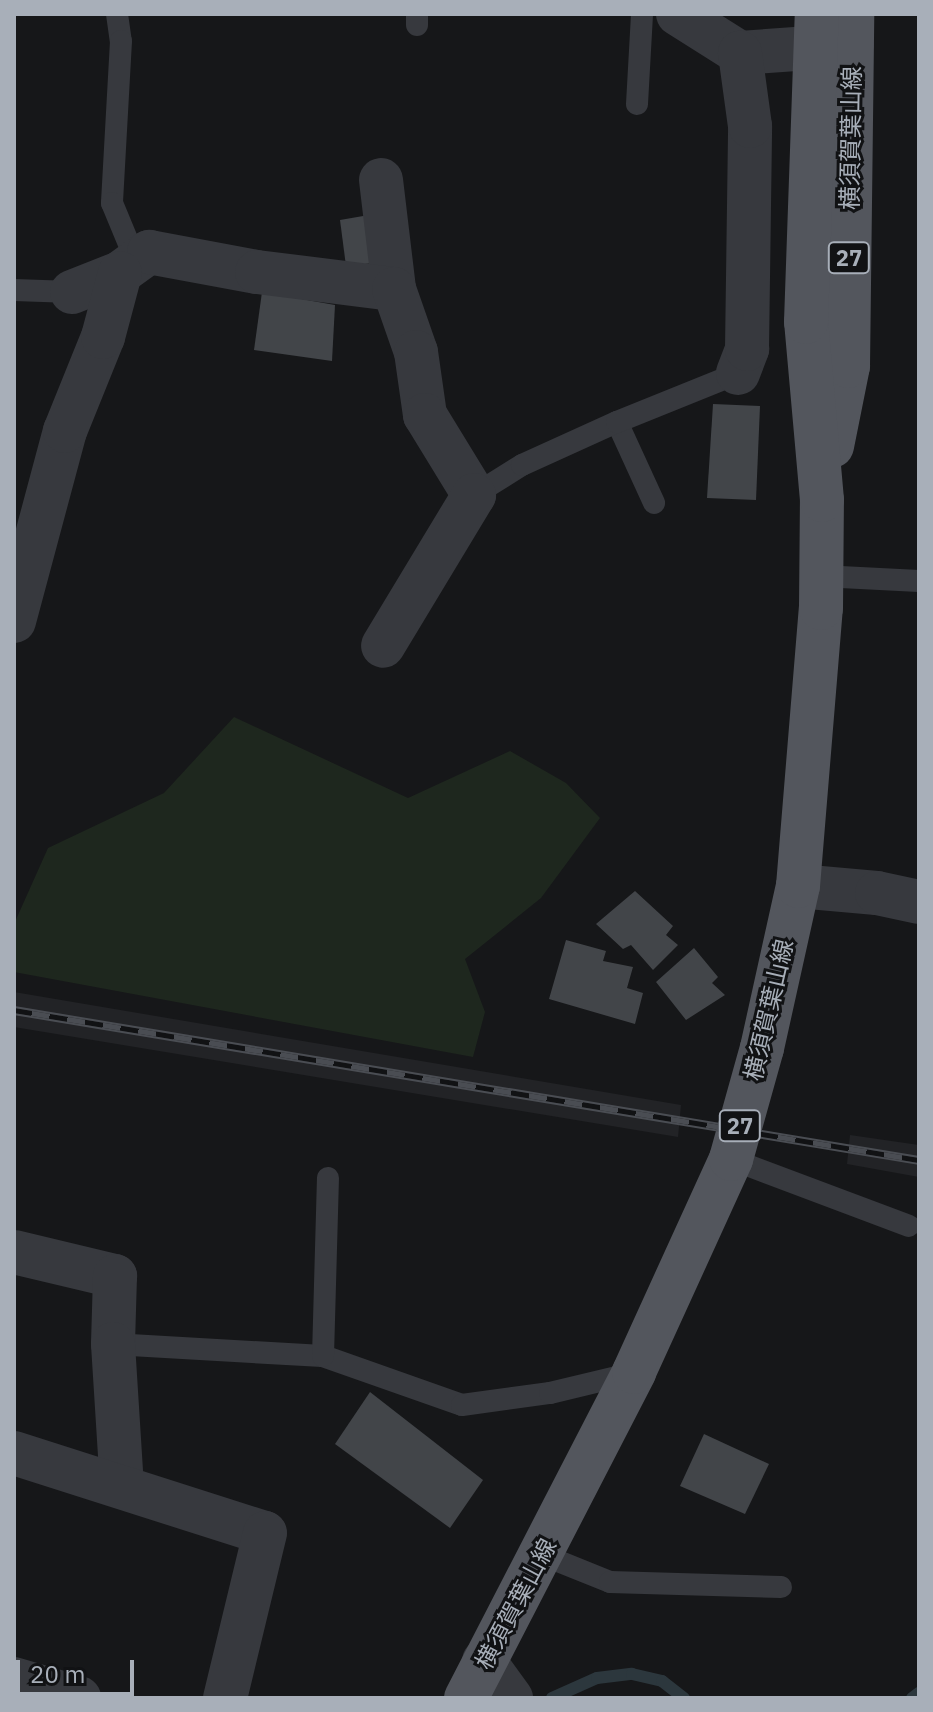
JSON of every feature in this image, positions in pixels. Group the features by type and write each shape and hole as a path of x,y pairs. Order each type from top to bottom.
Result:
{"main road":[{"name":"横須賀葉山線","path":"475,1680 543,1555 634,1372 731,1159 762,1048 798,886 821,576 822,500 806,322 835,30"}],"street":[{"path":"678,14 740,53 835,30"},
{"path":"738,373 747,349 750,126 740,53"},
{"path":"381,180 394,289 416,352 425,415 474,495 383,646"},
{"path":"72,292 128,267 149,252 257,272 394,289"},
{"path":"14,621 65,431 128,267"},
{"path":"798,886 877,893 919,902"},
{"path":"14,1252 115,1276 113,1344 122,1487"},
{"path":"14,1453 265,1533 225,1698"},
{"path":"14,1679 79,1698"},
{"path":"475,1680 511,1698"}],"lane":[{"path":"117,14 121,41 112,203 128,267"},
{"path":"637,104 642,14"},
{"path":"14,290 72,292"},
{"path":"474,495 522,465 738,373"},
{"path":"617,422 654,503"},
{"path":"821,576 919,581"},
{"path":"731,1159 909,1226"},
{"path":"323,1356 328,1178"},
{"path":"113,1344 323,1356 462,1405 550,1393 634,1372"},
{"path":"543,1555 610,1582 781,1587"}],"shaded area":[{"path":"234,717 408,798 510,751 566,783 600,818 541,898 465,959 485,1012 473,1057 14,972 14,924 48,848 164,793"},
{"path":"14,992 681,1105 678,1137 14,1027"},
{"path":"850,1135 919,1145 919,1177 847,1164"}],"building":[{"path":"369,215 374,263 346,266 340,220"},
{"path":"262,292 335,305 332,361 254,350"},
{"path":"713,404 760,406 756,500 707,498"},
{"path":"635,891 673,926 666,935 678,945 653,970 631,945 623,949 596,924"},
{"path":"566,940 606,951 603,961 633,967 627,988 643,993 635,1024 549,999"},
{"path":"694,948 718,977 712,983 725,995 686,1020 656,982"},
{"path":"370,1392 483,1480 450,1528 335,1444"},
{"path":"704,1434 769,1464 745,1514 680,1486"}],"waterway":[{"path":"552,1698 597,1678 632,1674 662,1681 684,1698"},
{"path":"912,1698 919,1693"}],"railway":[{"path":"14,1010 919,1160"}]}
